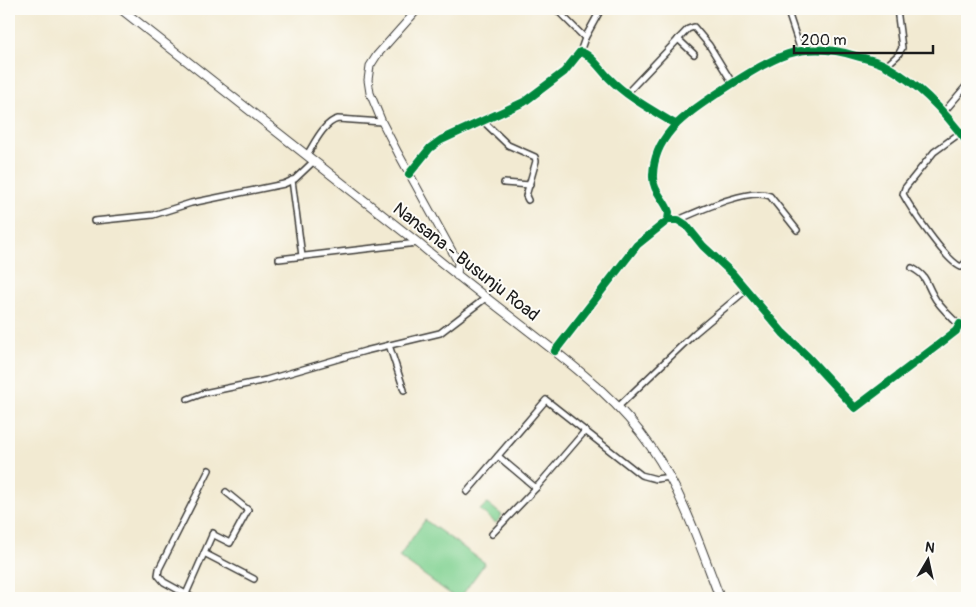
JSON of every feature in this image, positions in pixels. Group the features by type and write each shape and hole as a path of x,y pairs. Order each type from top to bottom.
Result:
{"main road":[{"name":"Nansana - Busunju Road","path":"121,9 418,242 457,276 555,352 619,406 652,447 679,492 720,598"}],"street":[{"path":"418,9 377,54 370,66 368,80 370,92 382,122 458,262 457,276"},
{"path":"556,9 585,38"},
{"path":"409,174 430,148 436,144 524,102 564,72 580,52 585,38 601,9"},
{"path":"786,9 801,50"},
{"path":"886,66 898,55 902,48 897,9"},
{"path":"627,93 678,39 692,27 698,29 733,84"},
{"path":"678,39 694,54"},
{"path":"668,220 669,212 654,187 652,174 660,147 675,124 688,113 772,60 801,50 826,50 846,53 886,66 921,90 967,142"},
{"path":"580,52 586,54 610,79 627,93 675,124"},
{"path":"943,113 967,84"},
{"path":"307,155 324,129 333,120 338,118 382,122"},
{"path":"483,122 508,144 536,156 526,196 528,200"},
{"path":"960,132 934,152 905,188 903,194 937,243 955,264 961,267 967,261"},
{"path":"94,221 152,214 190,203 284,184 292,180 314,161"},
{"path":"292,180 302,256"},
{"path":"504,183 530,185"},
{"path":"555,352 637,245 668,220 678,220 709,207 741,197 763,194 770,196 797,230"},
{"path":"678,220 686,225 703,246 732,273 745,291 783,333 855,408 956,331 960,324 967,321"},
{"path":"279,259 418,242"},
{"path":"912,268 926,278 933,296 960,324"},
{"path":"619,406 695,333 745,291"},
{"path":"188,399 204,393 266,380 389,345 440,333 486,298"},
{"path":"389,345 404,390"},
{"path":"467,492 546,400 641,475 656,479 670,477"},
{"path":"492,534 536,488 585,431"},
{"path":"498,456 536,488"},
{"path":"193,598 164,582 158,575 159,569 209,470"},
{"path":"186,594 213,532 230,543 248,510 226,492"},
{"path":"204,553 254,579"}],"green space":[{"path":"487,503 502,515 496,523 480,510"},
{"path":"425,520 485,563 460,598 456,598 399,557"}],"cycle path":[{"path":"555,351 637,245 668,220 669,212 653,181 658,150 664,139 689,113 758,68 788,54 805,50 831,50 881,63 900,74 922,91 941,110 967,142"},
{"path":"409,174 430,148 441,140 524,102 564,72 580,52 591,59 623,91 675,124"},
{"path":"668,220 678,220 686,225 703,246 732,273 783,333 855,408 956,331 960,324"}]}
